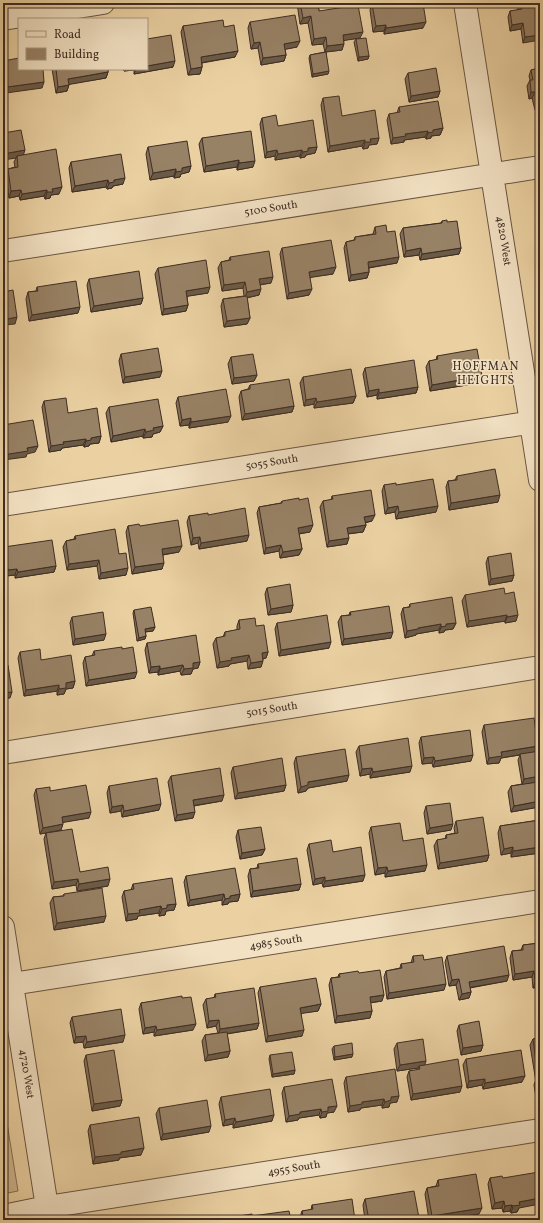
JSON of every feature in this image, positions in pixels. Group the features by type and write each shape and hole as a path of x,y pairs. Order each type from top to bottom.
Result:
{"street":[{"path":"3,19 103,3"},
{"name":"4820 West","path":"465,3 536,422 540,480"},
{"name":"5100 South","path":"3,251 540,167"},
{"name":"5055 South","path":"3,505 536,422"},
{"name":"5015 South","path":"3,753 540,667"},
{"name":"4985 South","path":"12,984 540,901"},
{"name":"4720 West","path":"3,927 5,951 12,984 10,1015 48,1214"},
{"name":"4955 South","path":"3,1216 48,1214 540,1130"}],"shaded area":[{"path":"3,1098 18,1191 3,1194"}],"building":[{"path":"300,3 318,3 319,11 358,5 363,32 343,35 344,44 327,46 326,37 314,39 311,16 303,18"},
{"path":"423,3 426,22 386,28 386,25 376,26 372,4"},
{"path":"520,3 540,3 540,35 525,37 523,23 512,25 510,11 522,9"},
{"path":"295,15 300,41 284,44 286,55 263,58 260,42 254,43 250,22"},
{"path":"223,20 224,27 234,25 238,51 201,57 202,67 191,69 183,26"},
{"path":"171,35 175,61 148,66 148,39"},
{"path":"366,38 369,56 359,57 356,39"},
{"path":"326,52 329,71 313,74 310,55"},
{"path":"18,58 18,70 43,70 44,82 7,87 7,91 3,92 3,61"},
{"path":"436,68 440,91 411,96 408,73"},
{"path":"540,68 540,104 537,104 535,92 531,92 530,80 533,80 531,70"},
{"path":"56,70 108,70 108,72 68,79 69,85 58,87"},
{"path":"339,96 342,116 375,110 379,138 370,139 371,142 365,142 365,140 330,146 323,98"},
{"path":"438,101 443,128 433,130 433,132 428,133 428,131 405,134 406,136 393,138 389,114 400,112 399,107"},
{"path":"276,115 278,126 313,120 317,147 308,148 308,151 303,152 302,150 278,154 277,150 267,152 262,118"},
{"path":"21,130 25,150 3,154 3,133"},
{"path":"251,131 255,161 239,163 239,160 206,166 202,138"},
{"path":"187,141 191,166 182,168 182,171 176,172 176,169 153,173 148,147"},
{"path":"56,149 62,187 52,189 53,192 47,192 47,190 22,194 21,190 11,191 8,169 18,167 17,156"},
{"path":"121,154 125,178 114,180 114,182 109,183 108,180 75,186 71,162"},
{"path":"447,220 447,222 457,221 461,248 422,254 421,248 406,251 403,228 442,223 442,221"},
{"path":"386,225 387,232 395,231 399,257 368,262 369,272 351,275 346,242 355,240 355,237 376,234 375,227"},
{"path":"331,240 336,267 309,272 312,289 289,293 282,248"},
{"path":"269,251 273,277 259,279 261,289 247,292 245,282 224,285 221,262 231,260 230,257"},
{"path":"206,260 210,287 186,291 188,305 164,309 158,268"},
{"path":"139,271 143,298 94,306 89,279"},
{"path":"76,281 80,307 32,315 28,292 38,291 37,287"},
{"path":"13,290 17,317 3,320 3,292"},
{"path":"247,296 250,318 227,321 223,299"},
{"path":"158,348 162,371 125,377 121,354"},
{"path":"477,349 482,376 432,385 429,361 438,359 437,356"},
{"path":"253,354 257,375 234,378 231,357"},
{"path":"414,360 418,387 379,393 379,389 369,391 365,368"},
{"path":"351,369 356,396 317,402 316,398 306,400 303,377"},
{"path":"289,379 294,406 245,414 241,391 250,389 250,385"},
{"path":"226,389 231,416 191,422 191,418 182,420 178,397"},
{"path":"66,398 68,413 97,408 101,436 91,438 91,440 86,441 86,439 63,442 64,444 51,446 44,401"},
{"path":"158,399 163,426 153,428 154,430 146,432 145,429 113,436 109,407"},
{"path":"33,420 38,446 27,448 28,451 3,455 3,425"},
{"path":"495,469 500,495 451,503 448,481 457,480 457,476"},
{"path":"433,479 438,506 399,512 398,506 388,508 384,485 396,483 396,485"},
{"path":"371,490 375,515 364,517 366,525 347,528 349,538 329,541 323,501 333,499 332,496"},
{"path":"299,498 299,500 308,498 313,525 298,528 302,549 283,552 281,545 266,548 259,507"},
{"path":"245,508 249,535 201,543 200,537 193,538 189,516 208,513 208,515"},
{"path":"178,520 182,546 162,549 164,563 135,567 128,526 139,524 140,526"},
{"path":"115,529 119,554 126,553 128,568 101,573 99,560 69,564 66,541 76,539 75,536"},
{"path":"52,540 56,566 18,572 17,569 8,570 4,547"},
{"path":"511,553 514,575 491,579 488,557"},
{"path":"290,584 293,605 271,609 267,588"},
{"path":"504,588 505,594 514,592 518,615 507,617 507,615 469,621 465,595"},
{"path":"452,597 456,623 446,624 446,626 441,627 441,624 407,631 403,608 410,607 410,604"},
{"path":"389,606 393,632 344,639 341,616 351,615 350,612"},
{"path":"151,607 155,627 145,629 146,636 139,638 134,610"},
{"path":"103,612 106,634 75,639 72,617"},
{"path":"327,615 331,642 281,650 277,623"},
{"path":"255,618 256,626 264,625 268,652 262,653 263,661 251,663 249,655 231,658 232,660 220,662 216,638 225,636 225,632 240,629 239,620"},
{"path":"196,635 200,662 193,663 193,668 184,669 183,665 160,669 160,666 151,667 147,643"},
{"path":"122,647 122,649 133,647 137,672 89,680 85,657 95,655 94,651"},
{"path":"40,649 41,660 71,655 75,681 66,683 66,688 59,689 59,685 26,690 20,652"},
{"path":"8,665 12,692 3,693 3,666"},
{"path":"534,718 538,746 501,752 502,756 489,758 484,725"},
{"path":"470,730 473,755 435,761 434,757 424,758 421,737"},
{"path":"408,738 412,766 373,772 372,768 362,769 359,746"},
{"path":"345,749 349,775 308,782 308,785 301,787 296,757"},
{"path":"540,751 540,776 524,779 520,754"},
{"path":"282,758 286,785 238,793 233,767"},
{"path":"220,768 224,795 193,800 195,812 177,815 171,776"},
{"path":"157,778 161,804 124,811 123,805 112,807 109,786"},
{"path":"538,782 540,801 514,806 511,786"},
{"path":"86,785 91,812 62,817 63,824 43,828 36,789 50,787 50,791"},
{"path":"450,803 453,824 430,828 426,806"},
{"path":"483,817 489,855 440,863 437,840 447,838 446,835 458,833 456,821"},
{"path":"540,820 540,847 513,851 513,847 504,849 500,826"},
{"path":"400,823 403,841 423,838 427,865 388,871 387,867 378,868 371,827"},
{"path":"261,827 265,849 242,853 238,830"},
{"path":"72,829 80,872 108,867 110,879 79,884 78,879 54,882 46,833"},
{"path":"331,840 333,852 361,847 365,875 325,881 325,877 315,879 309,844"},
{"path":"297,858 301,884 253,891 250,869 259,868 258,864"},
{"path":"235,868 240,894 230,896 230,898 225,899 224,894 190,900 186,876"},
{"path":"172,878 176,904 167,905 167,908 162,909 161,906 139,910 140,913 128,914 124,891 134,889 133,884"},
{"path":"102,888 106,916 57,923 53,897"},
{"path":"540,943 540,981 535,982 534,971 515,974 512,951 523,950 523,945"},
{"path":"504,946 509,975 469,982 471,992 462,994 459,979 452,980 447,956"},
{"path":"423,955 424,960 442,957 446,984 389,993 386,971 402,968 401,964 414,962 413,956"},
{"path":"380,970 384,995 370,997 372,1011 337,1016 331,978 340,977 339,974"},
{"path":"316,978 321,1004 300,1008 304,1030 268,1036 260,987"},
{"path":"254,988 259,1023 220,1029 219,1020 209,1021 206,999 216,997 215,994"},
{"path":"182,996 182,998 191,997 196,1024 157,1030 156,1026 145,1028 141,1003"},
{"path":"121,1009 125,1035 87,1042 86,1036 76,1037 72,1017"},
{"path":"479,1021 483,1045 463,1048 459,1025"},
{"path":"227,1032 230,1051 208,1055 205,1035"},
{"path":"540,1038 540,1077 538,1077 533,1039"},
{"path":"423,1039 426,1061 400,1065 397,1043"},
{"path":"352,1043 353,1054 335,1057 334,1046"},
{"path":"114,1050 122,1100 94,1104 86,1055"},
{"path":"521,1050 525,1076 485,1083 485,1079 469,1081 466,1059"},
{"path":"292,1052 295,1070 273,1074 270,1055"},
{"path":"458,1059 462,1086 413,1094 409,1071 420,1069 419,1066"},
{"path":"395,1069 399,1096 391,1097 391,1100 385,1102 384,1099 362,1102 362,1104 350,1106 346,1077"},
{"path":"332,1079 337,1106 328,1107 328,1111 322,1112 321,1109 300,1112 300,1114 289,1116 284,1087"},
{"path":"540,1081 540,1100 538,1100 535,1082"},
{"path":"270,1089 274,1115 236,1122 235,1118 225,1120 221,1097"},
{"path":"207,1100 211,1126 163,1134 159,1108"},
{"path":"139,1117 144,1148 121,1152 121,1154 95,1157 90,1125"},
{"path":"539,1172 540,1198 519,1202 520,1205 513,1206 505,1206 504,1201 495,1203 490,1178 502,1176 503,1178"},
{"path":"476,1174 482,1208 432,1216 427,1188 439,1186 438,1180"},
{"path":"414,1191 419,1218 405,1220 369,1220 365,1199"},
{"path":"352,1199 355,1220 304,1220 302,1211 313,1209 312,1205"},
{"path":"289,1211 291,1220 240,1220 239,1216 252,1214 252,1216"}],"district":[{"name":"HOFFMAN HEIGHTS","path":"486,374"}]}
